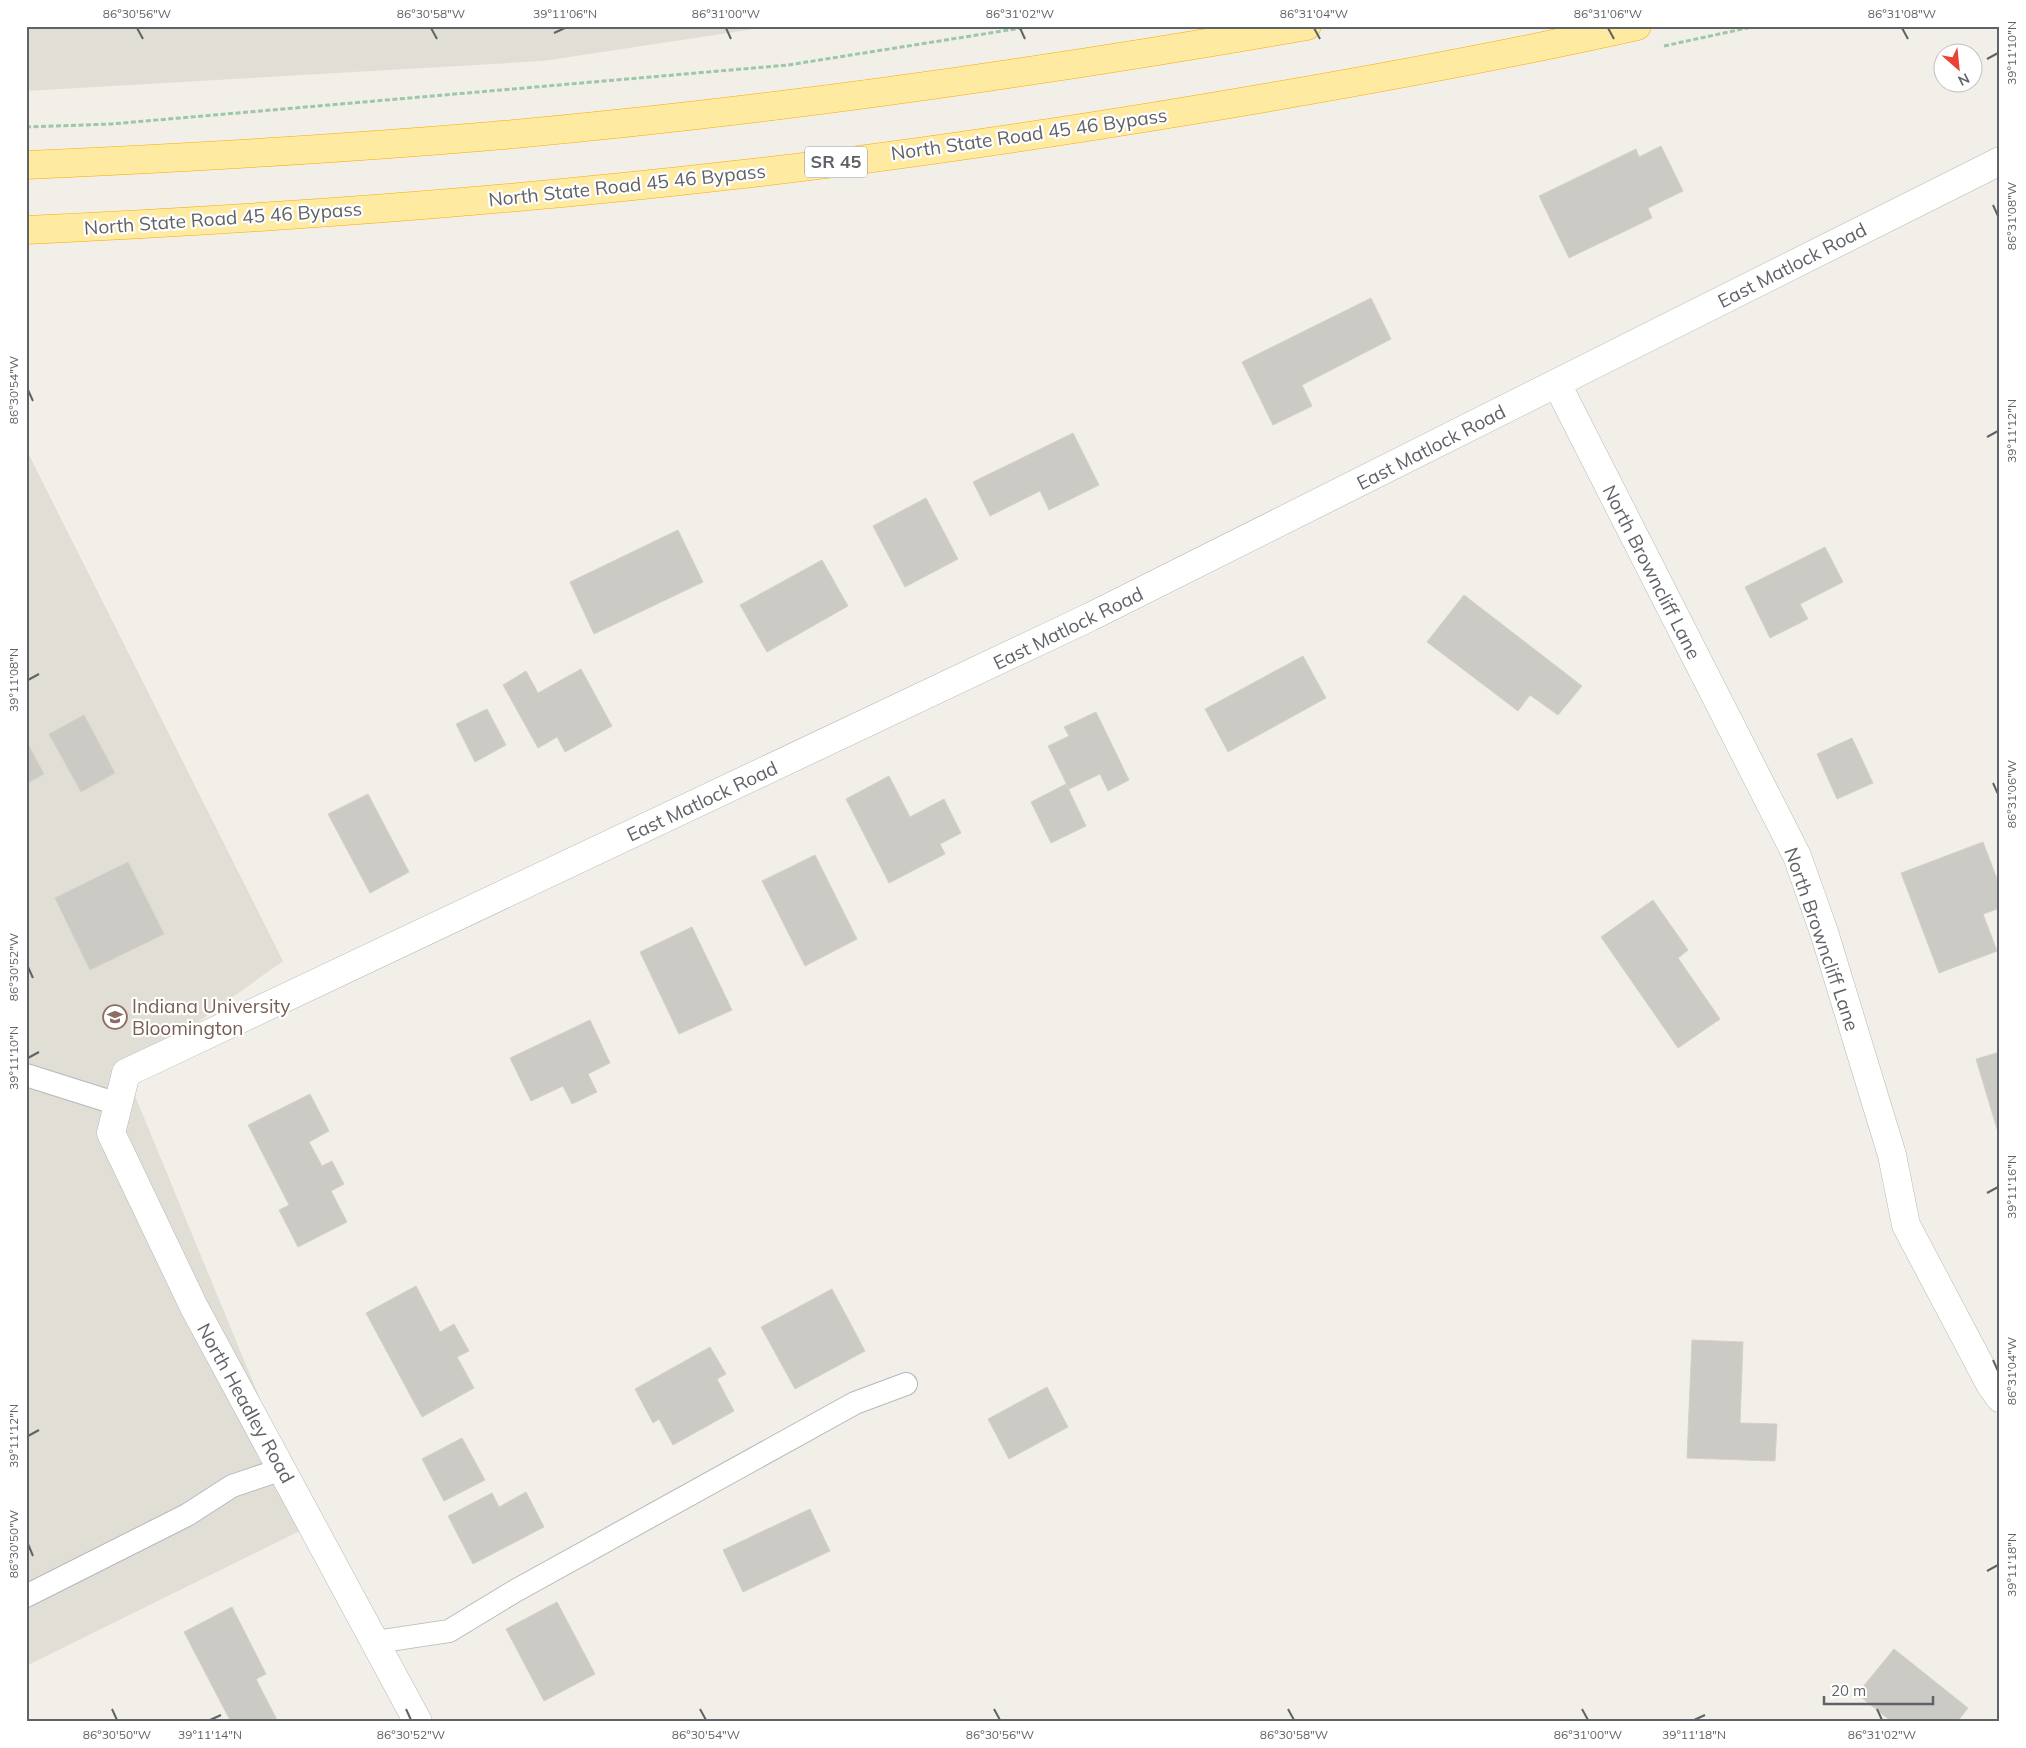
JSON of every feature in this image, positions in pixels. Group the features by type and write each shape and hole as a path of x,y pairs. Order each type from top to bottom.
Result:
{"highway":[{"path":"26,165 220,156 405,143 672,117 843,97 1012,74 1307,26"},
{"name":"North State Road 45 46 Bypass","path":"26,230 260,217 440,204 637,186 820,165 1078,128 1312,90 1484,58 1636,26"}],"street":[{"name":"East Matlock Road","path":"126,1073 1090,617 2000,161"},
{"name":"North Browncliff Lane","path":"1556,384 1797,856 1824,932 1889,1146 1906,1225 2000,1398"},
{"name":"North Headley Road","path":"126,1073 111,1133 194,1307 418,1722"}],"lane":[{"path":"26,1075 118,1104"},
{"path":"376,1642 449,1631 515,1591 855,1403 906,1384"},
{"path":"26,1596 187,1515 232,1486 282,1469"}],"path":[{"path":"26,127 111,124 788,65 1034,26"}],"shaded area":[{"path":"26,26 774,26 543,61 26,91"},
{"name":"Indiana University Bloomington","path":"26,449 283,961 126,1074 312,1525 26,1666"}],"building":[{"path":"1661,146 1683,191 1648,208 1652,218 1569,258 1539,196 1636,149 1639,157"},
{"path":"1371,298 1391,339 1302,385 1312,406 1273,425 1242,362"},
{"path":"1073,433 1099,485 1049,510 1040,491 990,516 973,482"},
{"path":"926,498 958,559 905,587 873,526"},
{"path":"678,530 703,582 594,634 570,582"},
{"path":"1825,547 1843,582 1800,604 1808,619 1770,638 1745,587"},
{"path":"822,560 848,606 767,652 740,605"},
{"path":"1464,595 1582,686 1558,715 1530,695 1518,711 1427,642"},
{"path":"1303,656 1326,698 1228,752 1205,709"},
{"path":"581,669 612,726 565,752 557,737 538,748 503,685 526,671 538,693"},
{"path":"487,709 506,745 475,762 456,724"},
{"path":"1096,712 1129,780 1108,791 1100,774 1069,789 1048,746 1069,736 1064,727"},
{"path":"84,715 115,773 81,792 49,734"},
{"path":"1852,738 1873,783 1837,799 1817,754"},
{"path":"26,740 44,774 26,784"},
{"path":"889,776 910,817 944,799 961,833 940,844 945,854 889,883 846,799"},
{"path":"1066,784 1086,826 1051,843 1031,802"},
{"path":"368,794 409,872 370,893 328,814"},
{"path":"1983,842 2000,887 2000,908 1983,914 1997,951 1939,973 1901,873"},
{"path":"815,855 857,939 805,966 762,881"},
{"path":"128,862 164,934 90,970 55,898"},
{"path":"1653,900 1688,950 1678,958 1720,1019 1678,1048 1601,937"},
{"path":"692,927 732,1010 679,1034 640,952"},
{"path":"590,1020 610,1063 588,1074 597,1092 572,1104 563,1086 531,1101 510,1058"},
{"path":"2000,1052 2000,1128 1997,1129 1976,1059"},
{"path":"310,1094 329,1131 309,1142 322,1166 332,1161 344,1184 331,1191 347,1222 298,1247 279,1210 289,1205 248,1125"},
{"path":"416,1286 440,1332 454,1324 469,1351 457,1357 474,1388 422,1417 366,1313"},
{"path":"832,1289 865,1351 795,1389 761,1327"},
{"path":"1692,1340 1743,1342 1740,1423 1777,1424 1775,1461 1687,1458"},
{"path":"710,1347 726,1374 717,1379 734,1411 673,1445 659,1419 653,1423 635,1389"},
{"path":"1047,1387 1068,1427 1009,1459 988,1419"},
{"path":"462,1438 485,1480 444,1501 422,1459"},
{"path":"526,1492 544,1527 473,1564 448,1516 492,1493 499,1507"},
{"path":"810,1509 830,1551 743,1592 723,1550"},
{"path":"557,1602 595,1674 544,1701 506,1629"},
{"path":"232,1607 266,1674 256,1679 278,1722 231,1722 184,1632"},
{"path":"1894,1649 1968,1708 1957,1722 1892,1722 1857,1694"}],"place":[{"name":"Indiana University Bloomington","path":"115,1017"}]}
